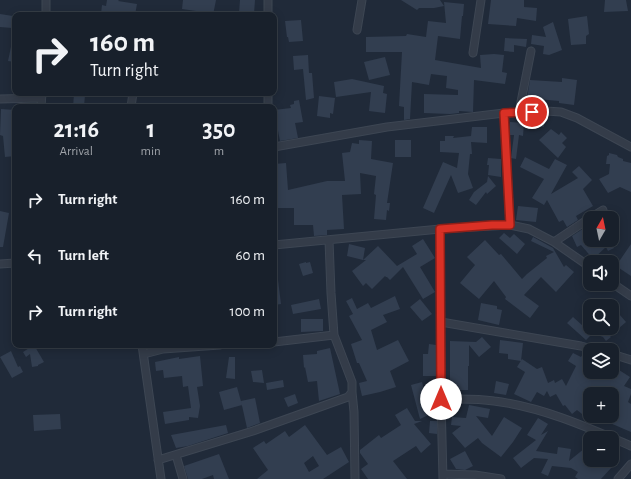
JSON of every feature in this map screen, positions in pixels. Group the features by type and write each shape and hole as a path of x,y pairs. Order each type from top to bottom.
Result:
{"street":[{"path":"46,0 46,12"},
{"path":"268,0 268,12"},
{"path":"357,30 362,0"},
{"path":"473,53 481,0"},
{"path":"518,112 531,51"},
{"path":"0,99 42,96"},
{"path":"277,146 387,127 504,113 546,111 561,112 577,118 631,147"},
{"path":"504,113 510,225"},
{"path":"554,242 583,223"},
{"path":"277,245 440,229 510,225 530,229 554,242 583,262"},
{"path":"440,229 443,477 475,476 501,479"},
{"path":"329,240 334,336 352,382 355,479"},
{"path":"0,264 12,263"},
{"path":"619,288 631,296"},
{"path":"441,322 583,347"},
{"path":"277,342 334,336"},
{"path":"143,348 161,479"},
{"path":"144,354 163,348"},
{"path":"619,356 631,360"},
{"path":"158,460 253,431 348,397 352,392"},
{"path":"441,399 493,400 545,412 591,428 631,446"},
{"path":"176,455 183,479"},
{"path":"618,479 631,464"}],"building":[{"path":"107,0 119,0 118,1 137,4 136,12 101,12 102,5 106,6"},
{"path":"183,0 216,0 214,12 182,9"},
{"path":"240,0 255,0 254,12 239,12"},
{"path":"401,0 440,0 444,6 419,8 417,10"},
{"path":"491,0 524,0 524,7 537,8 536,21 517,18 516,26 488,24"},
{"path":"605,0 626,0 628,11 604,12"},
{"path":"444,2 464,4 460,39 438,36 435,60 481,68 480,55 504,55 502,72 507,73 505,84 474,80 473,112 459,111 459,113 450,114 424,113 424,94 458,95 458,90 446,88 447,76 431,74 429,85 412,82 410,119 404,120 404,107 399,106 402,52 366,52 366,37 406,36 407,34 426,37 428,21 446,23"},
{"path":"0,14 12,16 12,28 0,27"},
{"path":"587,16 589,34 586,36 586,44 571,45 568,19"},
{"path":"301,20 303,41 289,42 285,21"},
{"path":"553,22 562,50 549,55 543,54 544,46 531,44 532,35 546,37 543,27"},
{"path":"505,38 527,39 526,47 514,45 514,52 504,51"},
{"path":"12,42 12,62 8,61"},
{"path":"308,55 309,73 312,73 314,98 306,100 303,69 294,70 293,56"},
{"path":"385,57 390,75 369,80 364,62"},
{"path":"562,78 577,80 574,105 559,103 559,101 527,98 530,80 562,82"},
{"path":"352,79 384,86 383,93 387,94 385,113 369,111 371,92 336,97 334,82"},
{"path":"74,96 85,96 84,104 73,104"},
{"path":"319,96 335,98 333,114 330,113 330,118 317,116"},
{"path":"299,100 303,122 295,123 298,138 280,141 277,126 277,110 291,108 290,105 294,104 294,101"},
{"path":"1,109 12,110 12,156 5,157 3,136 0,135"},
{"path":"530,117 545,118 544,127 529,125"},
{"path":"510,122 524,123 523,136 519,135 516,159 511,158 514,135 510,135"},
{"path":"472,127 487,127 487,143 471,142 472,154 470,154 468,174 473,188 458,193 451,175 434,213 423,208 443,162 457,168 459,153 440,152 440,141 445,141 445,136 454,136 453,138 471,136"},
{"path":"551,129 559,135 561,132 567,138 562,143 566,147 558,158 539,140"},
{"path":"359,140 372,141 371,159 393,163 387,203 390,203 389,211 387,210 386,220 374,219 376,176 360,173 361,194 342,195 344,229 327,230 327,235 314,236 313,225 294,225 294,208 277,208 277,164 286,163 288,190 327,181 345,181 342,153 350,152 352,143 359,144"},
{"path":"395,140 411,140 411,157 395,157"},
{"path":"609,153 617,155 623,159 623,161 631,163 631,192 620,187 608,193 599,179 609,174 610,164 606,164"},
{"path":"525,157 549,169 555,159 567,165 551,194 578,178 572,172 579,166 592,180 583,189 593,206 576,216 578,220 567,227 563,220 559,222 547,200 544,205 532,198 544,179 520,167"},
{"path":"488,158 501,159 501,177 488,175"},
{"path":"488,176 496,186 487,194 486,192 476,205 469,200 474,192 487,182"},
{"path":"518,206 538,208 536,222 516,220"},
{"path":"0,211 9,213 3,247 0,247"},
{"path":"583,229 583,247 606,247 597,255 590,255 581,245 577,247 572,236"},
{"path":"504,233 510,238 514,234 525,244 517,254 499,238"},
{"path":"533,237 553,248 564,267 566,265 574,272 556,292 541,277 524,295 539,306 530,318 505,299 506,297 494,281 479,299 460,283 475,265 467,257 485,240 499,255 501,254 522,279 547,258 546,256 554,252 531,241"},
{"path":"423,239 435,258 420,267 435,292 423,299 403,267 390,280 385,276 372,289 366,283 363,286 352,271 366,260 363,260 378,246 397,266 417,254 412,246"},
{"path":"349,244 365,248 363,260 347,256"},
{"path":"631,244 631,276 619,268 619,262"},
{"path":"606,247 614,247 614,248 608,251"},
{"path":"310,262 313,273 303,276 299,264"},
{"path":"277,280 278,280 281,304 277,305"},
{"path":"395,296 400,309 383,315 387,322 371,330 377,350 398,340 409,361 390,371 396,387 362,396 359,383 367,381 359,363 357,363 351,344 362,340 349,316 353,314 346,301 352,298 357,309 368,303 371,308"},
{"path":"319,299 321,309 293,314 291,305"},
{"path":"420,299 432,314 422,321 410,307"},
{"path":"481,303 497,306 497,309 502,310 499,325 478,320"},
{"path":"619,314 626,322 619,328"},
{"path":"573,317 583,326 583,335 591,335 586,340 567,323"},
{"path":"301,319 323,319 323,331 301,332"},
{"path":"598,335 611,335 606,341 603,337"},
{"path":"482,337 491,347 479,357 469,345 468,390 450,390 450,341 476,342"},
{"path":"500,340 523,343 521,361 508,359 508,354 499,353"},
{"path":"429,344 436,345 436,376 423,376 423,354 428,354"},
{"path":"29,348 36,348 44,362 38,366 32,367 30,354 26,357 23,352"},
{"path":"330,348 340,394 319,401 317,381 308,382 305,367 304,368 303,355 317,354 317,351"},
{"path":"11,351 18,367 20,366 23,372 12,378 0,357"},
{"path":"573,353 581,357 583,354 583,379 619,379 619,370 630,377 624,386 631,389 628,402 631,404 631,432 610,423 619,423 619,387 583,387 583,415 577,410 572,414 565,405 563,406 556,394 550,397 547,391 544,396 537,392 531,402 514,394 525,372 517,367 522,359 537,369 542,367 548,383 554,380 555,383 562,379 566,386 576,366 568,361"},
{"path":"200,356 203,386 197,387 200,406 198,418 189,417 189,420 165,424 163,412 191,408 188,386 183,387 182,376 164,378 163,370 156,371 155,362 179,357 179,359"},
{"path":"229,357 235,357 235,379 226,378"},
{"path":"262,370 264,383 253,382 251,371"},
{"path":"283,380 284,387 267,390 266,383"},
{"path":"496,381 509,384 506,395 494,393"},
{"path":"422,382 427,401 430,399 435,412 420,419 411,385"},
{"path":"237,387 242,405 224,410 219,392"},
{"path":"295,394 298,403 288,407 284,398"},
{"path":"255,398 260,423 247,428 241,401"},
{"path":"469,405 490,409 488,418 476,416 492,436 504,417 522,428 501,457 482,443 478,438 465,448 452,433 461,426 451,425 452,417 466,418"},
{"path":"407,408 415,421 422,421 414,424 431,444 421,453 416,446 393,461 407,479 368,479 361,469 368,464 360,453 360,450 379,435 381,438 401,425 395,415"},
{"path":"60,414 61,429 34,431 33,415"},
{"path":"538,418 548,424 541,435 548,431 536,451 557,454 558,447 571,449 569,461 583,450 583,467 612,467 601,479 578,479 575,477 578,472 571,468 552,466 548,476 541,473 548,459 534,458 521,468 513,458 536,440 527,435"},
{"path":"430,421 437,421 437,434 429,433"},
{"path":"226,425 228,433 188,446 176,448 171,435"},
{"path":"305,425 327,455 341,447 349,462 323,479 257,479 268,470 253,448 264,441 266,444 285,431 289,437","holes":["313,456 319,466 309,472 304,463"]},
{"path":"465,451 473,466 465,470 456,469 450,459"},
{"path":"219,454 229,479 214,479 213,475 202,479 188,479 184,466"}],"route":[{"path":"441,399 440,229 510,225 504,113 532,112"}]}
